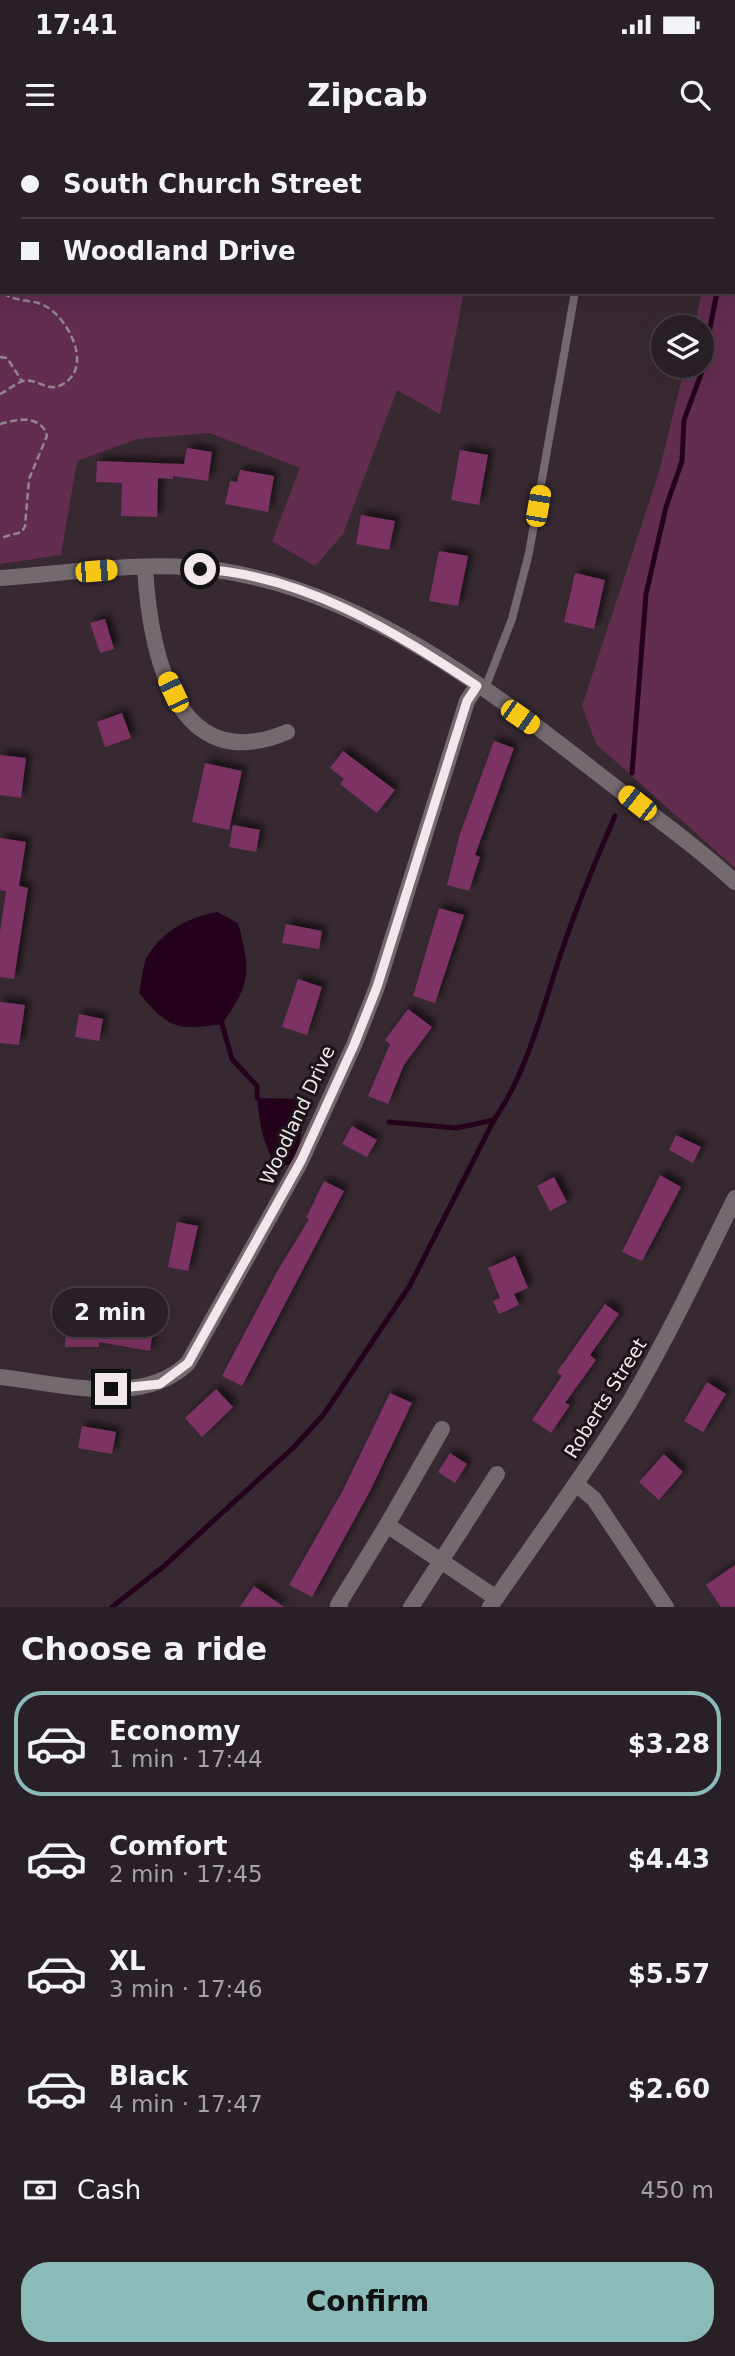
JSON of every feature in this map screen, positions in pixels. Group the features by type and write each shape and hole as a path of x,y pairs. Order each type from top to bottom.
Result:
{"street":[{"path":"145,568 148,612 160,663 189,718 200,729 227,743 258,742 287,732"},
{"path":"0,578 145,568 215,570 281,583 313,593 379,623 480,689 575,756 735,881"},
{"name":"Woodland Drive","path":"0,1377 129,1389 160,1384 188,1363 301,1161 354,1045 377,987 467,701 480,689"},
{"name":"Roberts Street","path":"493,1603 576,1484 658,1353 735,1198"},
{"path":"340,1607 338,1605 442,1429"},
{"path":"411,1607 497,1474"},
{"path":"576,1484 594,1499 666,1607"},
{"path":"387,1525 441,1561 493,1603"}],"lane":[{"path":"480,689 512,619 530,553 575,294"}],"path":[{"path":"0,394 22,381 34,381 47,388 60,385 75,369 78,357 69,330 58,316 45,305 11,299 7,294"},
{"path":"0,357 7,358 22,381"},
{"path":"0,424 26,418 38,423 47,436 29,479 25,526 22,532 0,538"}],"shaded area":[{"path":"0,294 464,294 440,414 397,390 343,534 315,566 272,541 300,468 210,433 137,439 77,461 61,555 0,564"},
{"path":"702,294 735,294 735,868 596,744 582,706 659,472 682,378 714,378 714,315 697,315"},
{"path":"217,912 238,923 246,965 246,976 239,998 222,1024 194,1027 174,1024 158,1014 139,993 146,959 154,946 178,926"},
{"path":"257,1098 306,1099 298,1154 289,1165 281,1165 270,1154 263,1135"}],"building":[{"path":"187,448 212,452 208,481 173,476 173,479 158,478 157,517 121,516 122,483 96,482 97,461 184,464"},
{"path":"460,450 488,455 479,505 451,500"},
{"path":"240,470 274,476 268,512 225,504 230,481 237,482"},
{"path":"361,515 395,521 389,550 356,544"},
{"path":"439,551 468,556 458,606 429,601"},
{"path":"575,573 605,580 594,629 564,622"},
{"path":"105,619 114,649 100,653 90,623"},
{"path":"122,713 131,738 105,747 97,722"},
{"path":"494,741 514,748 475,855 480,857 469,891 447,885 460,834"},
{"path":"343,751 395,790 377,813 340,784 344,779 330,768"},
{"path":"0,755 26,758 21,798 0,795"},
{"path":"205,763 242,771 229,830 192,822"},
{"path":"233,825 260,830 256,852 229,847"},
{"path":"0,838 26,842 19,886 28,888 14,979 0,977 0,932 6,891 0,890"},
{"path":"439,908 464,915 435,1003 413,996"},
{"path":"286,924 322,931 319,949 282,943"},
{"path":"298,979 322,987 307,1035 282,1027"},
{"path":"0,1002 25,1005 19,1045 0,1043"},
{"path":"408,1009 432,1027 404,1065 388,1104 368,1096 390,1044 385,1040"},
{"path":"79,1014 103,1019 99,1041 75,1037"},
{"path":"352,1126 377,1140 367,1157 342,1144"},
{"path":"676,1135 701,1147 693,1163 669,1150"},
{"path":"660,1175 681,1187 642,1261 622,1252"},
{"path":"554,1177 567,1202 550,1211 537,1186"},
{"path":"324,1181 344,1191 242,1386 222,1376 278,1270 309,1219 306,1218"},
{"path":"177,1222 198,1226 188,1271 168,1267"},
{"path":"515,1256 528,1288 514,1294 519,1305 499,1314 493,1301 500,1298 488,1268"},
{"path":"605,1304 619,1314 590,1355 596,1360 565,1403 570,1405 551,1433 532,1420 562,1376 557,1372"},
{"path":"121,1322 153,1328 150,1351 99,1342 99,1347 65,1347 66,1324"},
{"path":"707,1382 726,1394 703,1432 684,1421"},
{"path":"216,1389 233,1407 202,1437 185,1418"},
{"path":"390,1393 412,1403 370,1491 312,1597 289,1585 343,1490"},
{"path":"82,1426 116,1432 112,1454 78,1448"},
{"path":"450,1453 467,1464 455,1483 438,1472"},
{"path":"664,1454 683,1472 659,1500 639,1482"},
{"path":"735,1565 735,1607 721,1607 706,1585"},
{"path":"254,1586 284,1607 240,1607"}],"waterway":[{"path":"632,773 646,594 666,507 682,461 684,420 701,374 717,294"},
{"path":"112,1607 163,1567 294,1447 324,1414 409,1287 525,1062 573,920 615,816"},
{"path":"222,1024 232,1059 257,1086 257,1098"},
{"path":"389,1122 456,1128 494,1120"}],"route":[{"path":"111,1389 145,1388 160,1384 177,1374 188,1363 265,1230 301,1161 354,1045 377,987 467,701 477,686 379,623 313,593 281,583 200,569"}]}
